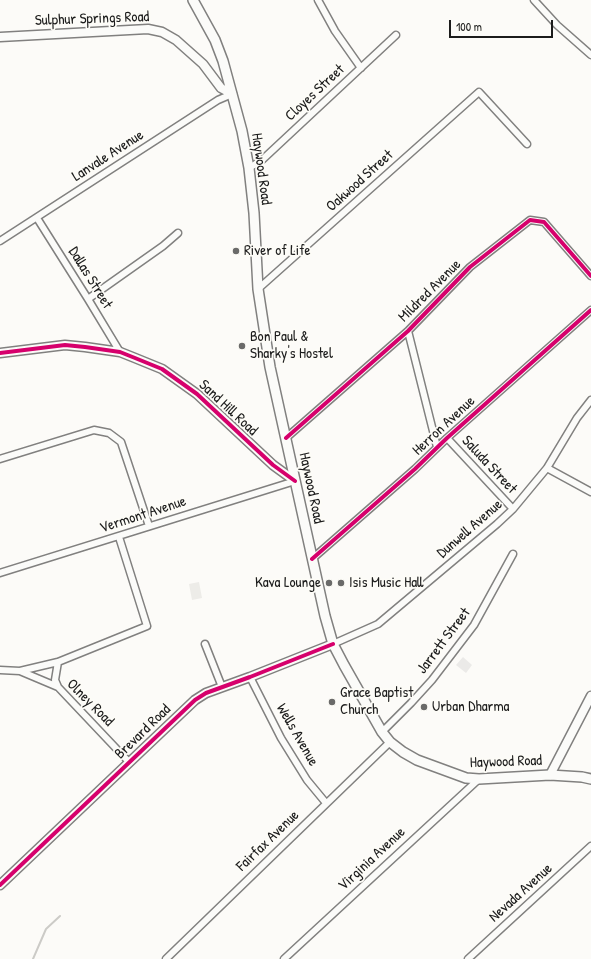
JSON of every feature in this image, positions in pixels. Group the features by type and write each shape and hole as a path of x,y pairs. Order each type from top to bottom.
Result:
{"main road":[{"name":"Haywood Road","path":"193,0 215,40 223,61 242,131 249,168 254,213 258,288 270,367 325,616 334,644 353,682 382,732 390,742 403,752 418,760 466,778 479,779 550,775 591,779"}],"street":[{"path":"318,0 335,31 361,68"},
{"path":"534,0 557,26 589,50"},
{"name":"Sulphur Springs Road","path":"0,37 148,29 162,32 176,40 203,64 221,88 232,94"},
{"name":"Cloyes Street","path":"249,168 262,160 396,35"},
{"name":"Oakwood Street","path":"258,288 479,92 527,144"},
{"name":"Lanvale Avenue","path":"0,241 218,100 232,94"},
{"name":"Dallas Street","path":"37,218 120,352"},
{"name":"Mildred Avenue","path":"286,438 408,331 470,267 530,220 544,222 591,276"},
{"path":"88,299 178,234"},
{"name":"Herron Avenue","path":"312,559 415,469 447,438 591,310"},
{"path":"408,331 438,447"},
{"name":"Sand Hill Road","path":"0,354 65,346 85,346 120,352 162,369 197,394 273,465 295,481"},
{"name":"Dunwell Avenue","path":"334,644 378,624 513,509 547,468 577,418 591,400"},
{"path":"0,459 94,430 109,433 120,442 149,526"},
{"name":"Saluda Street","path":"447,438 513,509"},
{"path":"547,468 591,492"},
{"name":"Vermont Avenue","path":"0,573 295,481"},
{"path":"20,671 58,662 147,626 119,536"},
{"name":"Jarrett Street","path":"382,732 432,680 474,625 513,554"},
{"path":"205,644 222,687"},
{"name":"Brevard Road","path":"0,885 195,700 206,693 334,644"},
{"path":"58,662 55,680 58,687"},
{"name":"Olney Road","path":"0,670 20,671 58,687 130,762"},
{"name":"Wells Avenue","path":"250,677 281,738 307,780 326,803"},
{"path":"550,775 591,696"},
{"name":"Fairfax Avenue","path":"166,959 390,742"},
{"name":"Virginia Avenue","path":"284,959 479,779"},
{"name":"Nevada Avenue","path":"468,959 591,846"}],"shaded area":[{"path":"199,582 202,598 192,600 189,584"},
{"path":"463,657 472,665 466,673 456,665"}],"waterway":[{"path":"33,959 46,929 60,916"}],"cycle path":[{"path":"286,438 408,331 470,267 530,220 544,222 591,276"},
{"path":"312,559 415,469 447,438 591,310"},
{"path":"0,353 65,345 120,352 162,369 197,394 273,465 295,481"},
{"path":"0,885 195,700 206,693 333,644"}],"place":[{"name":"River of Life","path":"236,251"},
{"name":"Bon Paul & Sharky's Hostel","path":"242,346"},
{"name":"Kava Lounge","path":"329,583"},
{"name":"Isis Music Hall","path":"341,583"},
{"name":"Grace Baptist Church","path":"332,702"},
{"name":"Urban Dharma","path":"424,707"}]}
